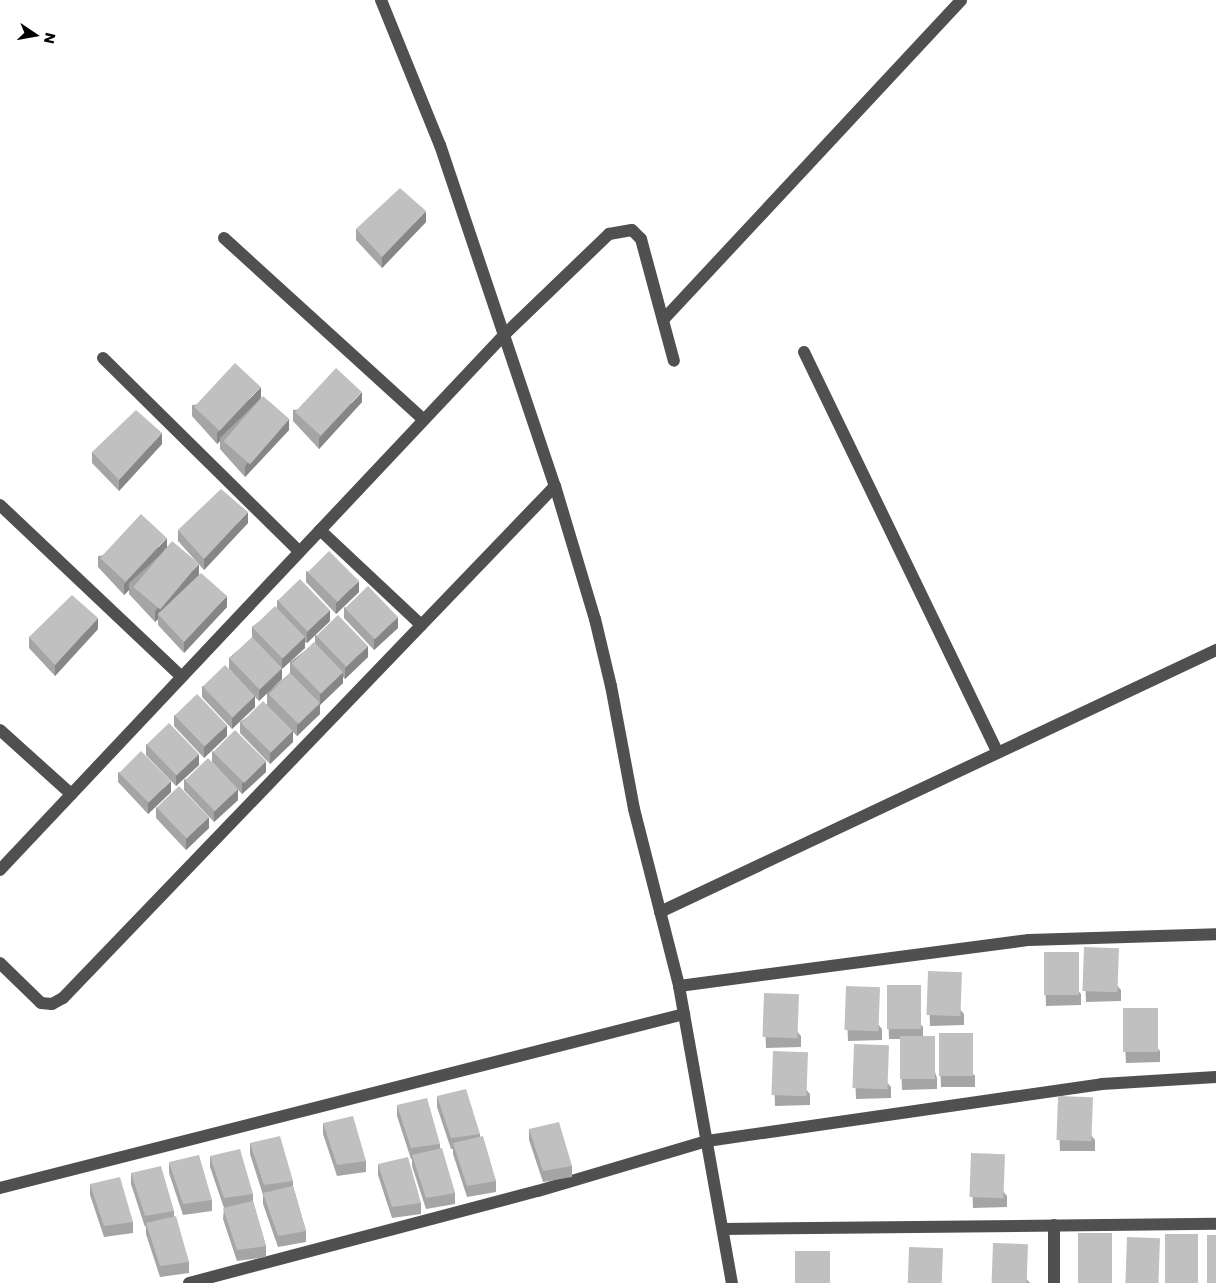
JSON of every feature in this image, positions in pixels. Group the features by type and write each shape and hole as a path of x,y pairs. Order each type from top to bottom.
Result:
{"street":[{"path":"381,0 440,145 555,486 611,686 634,809 679,986 732,1283"},
{"path":"663,320 961,0"},
{"path":"0,870 504,335 609,234 623,229 632,230 641,239 674,361"},
{"path":"224,238 424,420"},
{"path":"804,352 998,753"},
{"path":"103,358 300,552"},
{"path":"0,963 41,1003 52,1004 63,998 555,486"},
{"path":"0,504 182,677"},
{"path":"320,530 421,625"},
{"path":"660,912 1216,650"},
{"path":"0,730 72,794"},
{"path":"679,986 1029,940 1216,934"},
{"path":"0,1188 684,1014"},
{"path":"189,1283 538,1191 707,1141 1102,1084 1216,1077"},
{"path":"723,1228 1216,1224"},
{"path":"1054,1225 1054,1283"}],"building":[{"path":"400,188 426,211 382,257 356,229"},
{"path":"235,363 261,387 220,431 194,407"},
{"path":"336,368 362,392 321,436 295,412"},
{"path":"263,396 289,419 250,464 224,441"},
{"path":"136,410 162,433 119,480 92,452"},
{"path":"221,489 248,512 204,559 178,530"},
{"path":"141,514 167,538 126,582 100,558"},
{"path":"172,541 199,563 160,609 133,587"},
{"path":"329,551 359,581 337,602 308,572"},
{"path":"201,573 227,596 184,642 158,614"},
{"path":"300,579 330,610 308,631 278,601"},
{"path":"368,586 398,617 375,639 345,608"},
{"path":"72,595 98,618 55,665 29,637"},
{"path":"275,606 305,637 283,658 253,628"},
{"path":"338,615 368,646 346,667 316,636"},
{"path":"252,637 282,668 260,689 230,659"},
{"path":"314,642 343,672 321,694 292,664"},
{"path":"225,665 255,696 233,717 203,687"},
{"path":"290,673 320,703 298,724 269,694"},
{"path":"197,694 227,725 205,746 175,716"},
{"path":"263,701 293,731 271,753 241,723"},
{"path":"169,723 199,754 177,775 147,745"},
{"path":"235,730 266,761 244,783 213,752"},
{"path":"141,751 171,781 149,803 119,773"},
{"path":"208,758 238,789 215,811 185,780"},
{"path":"179,786 209,817 187,838 157,808"},
{"path":"1084,947 1119,948 1117,992 1082,991"},
{"path":"1044,952 1079,952 1079,995 1044,995"},
{"path":"928,971 962,972 960,1016 926,1015"},
{"path":"887,985 921,985 921,1029 887,1029"},
{"path":"846,986 880,987 878,1031 844,1030"},
{"path":"764,993 799,994 797,1038 762,1037"},
{"path":"1123,1008 1158,1008 1158,1052 1123,1052"},
{"path":"939,1033 973,1033 973,1076 939,1076"},
{"path":"900,1036 935,1036 935,1079 900,1079"},
{"path":"854,1044 889,1045 887,1089 852,1088"},
{"path":"773,1051 808,1052 806,1096 771,1095"},
{"path":"466,1089 480,1134 451,1138 437,1096"},
{"path":"1058,1096 1093,1097 1091,1141 1056,1140"},
{"path":"427,1098 440,1144 411,1148 397,1105"},
{"path":"353,1116 366,1161 337,1165 323,1123"},
{"path":"559,1122 572,1166 543,1171 529,1129"},
{"path":"280,1136 293,1181 264,1185 250,1143"},
{"path":"483,1136 496,1181 467,1186 453,1143"},
{"path":"442,1148 455,1193 426,1198 412,1155"},
{"path":"240,1149 253,1194 224,1198 210,1156"},
{"path":"971,1153 1005,1154 1003,1198 969,1197"},
{"path":"199,1155 212,1200 183,1204 169,1162"},
{"path":"408,1157 421,1203 392,1207 378,1164"},
{"path":"161,1166 174,1211 145,1216 131,1173"},
{"path":"120,1177 133,1222 104,1226 90,1184"},
{"path":"293,1186 306,1231 278,1236 263,1193"},
{"path":"253,1201 266,1246 237,1250 223,1208"},
{"path":"176,1216 189,1262 160,1266 146,1223"},
{"path":"1078,1233 1112,1233 1112,1283 1078,1283"},
{"path":"1165,1234 1198,1234 1198,1283 1165,1283"},
{"path":"1207,1235 1216,1235 1216,1283 1207,1283"},
{"path":"1127,1237 1160,1238 1158,1283 1125,1283"},
{"path":"993,1243 1028,1244 1027,1283 992,1283"},
{"path":"909,1247 943,1248 942,1283 908,1283"},
{"path":"795,1251 830,1251 830,1283 795,1283"}]}
